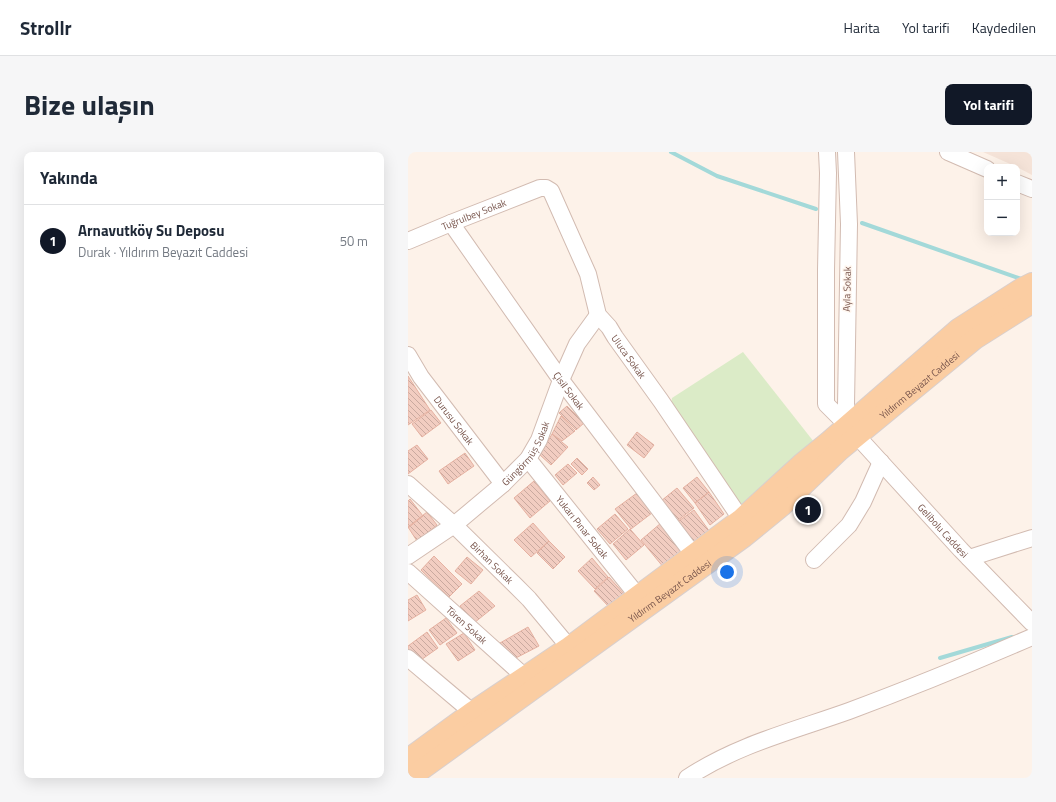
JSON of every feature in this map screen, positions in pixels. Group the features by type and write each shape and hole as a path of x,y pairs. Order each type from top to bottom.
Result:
{"main road":[{"path":"410,755 569,647 741,519 801,464 852,431 958,328 1032,283"},
{"name":"Yıldırım Beyazıt Caddesi","path":"410,778 744,537 782,506 852,431 975,339 1032,303"}],"street":[{"name":"Gelibolu Caddesi","path":"827,152 826,404 969,558 1032,623"},
{"name":"Ayla Sokak","path":"846,152 849,224 846,397 852,431"},
{"path":"948,152 984,168"},
{"path":"1020,184 1032,189"},
{"name":"Tuğrulbey Sokak","path":"408,241 540,188"},
{"name":"Uluca Sokak","path":"540,188 546,188 552,191 556,199 588,274 598,315 609,327 661,401 741,519"},
{"name":"Çisil Sokak","path":"451,223 561,380 692,554"},
{"name":"Güngörmüş Sokak","path":"408,556 454,525 503,484 528,459 539,440 561,380 577,344 598,315"},
{"name":"Durusu Sokak","path":"408,355 421,377 503,484"},
{"name":"Yukarı Pınar Sokak","path":"528,459 637,595"},
{"path":"814,560 849,525 863,502 881,462"},
{"name":"Birhan Sokak","path":"408,484 454,525 529,599 569,647"},
{"path":"969,558 1032,538"},
{"name":"Tören Sokak","path":"408,572 525,677"},
{"path":"687,778 708,772 753,743 849,711 977,661 1032,637"},
{"path":"408,658 472,712"}],"shaded area":[{"path":"983,152 1032,152 1032,175 1020,169 1020,164 1010,164"}],"green space":[{"path":"743,352 814,442 743,508 671,404 672,398"}],"building":[{"path":"408,376 430,410 408,425"},
{"path":"567,406 584,423 576,430 559,413"},
{"path":"431,410 441,423 422,437 412,424"},
{"path":"561,416 575,431 562,441 552,434"},
{"path":"637,432 654,445 644,458 627,445"},
{"path":"552,434 568,447 551,465 540,455"},
{"path":"417,445 428,459 408,474 408,451"},
{"path":"465,453 474,466 448,484 439,471"},
{"path":"577,458 588,469 582,475 571,464"},
{"path":"568,464 577,473 563,485 555,475"},
{"path":"593,477 600,485 594,490 587,483"},
{"path":"697,477 709,492 695,503 683,488"},
{"path":"534,481 550,501 530,518 514,498"},
{"path":"677,488 694,508 677,521 661,501"},
{"path":"709,492 724,514 710,525 695,503"},
{"path":"637,493 652,513 631,529 615,509"},
{"path":"410,499 423,516 408,528 408,501"},
{"path":"694,510 710,532 693,545 676,523"},
{"path":"427,512 437,525 417,541 408,527"},
{"path":"615,514 628,529 610,544 597,529"},
{"path":"533,523 549,541 531,557 514,540"},
{"path":"661,523 684,552 664,568 641,540"},
{"path":"630,529 644,545 626,560 613,544"},
{"path":"549,541 565,557 553,569 537,553"},
{"path":"434,556 462,584 449,597 421,570"},
{"path":"467,557 483,570 471,584 455,571"},
{"path":"592,558 608,577 595,589 578,571"},
{"path":"609,577 624,594 609,607 594,591"},
{"path":"479,591 495,606 474,623 460,606"},
{"path":"417,595 426,610 408,621 408,600"},
{"path":"446,618 457,633 440,645 429,630"},
{"path":"528,627 539,646 510,661 500,643"},
{"path":"427,632 438,648 418,662 408,649 408,646"},
{"path":"464,633 475,650 458,661 446,644"}],"waterway":[{"path":"671,152 717,176 816,209"},
{"path":"862,223 1024,280"},
{"path":"940,658 1012,637"}],"place":[{"name":"Arnavutköy Su Deposu","path":"808,510"}]}
